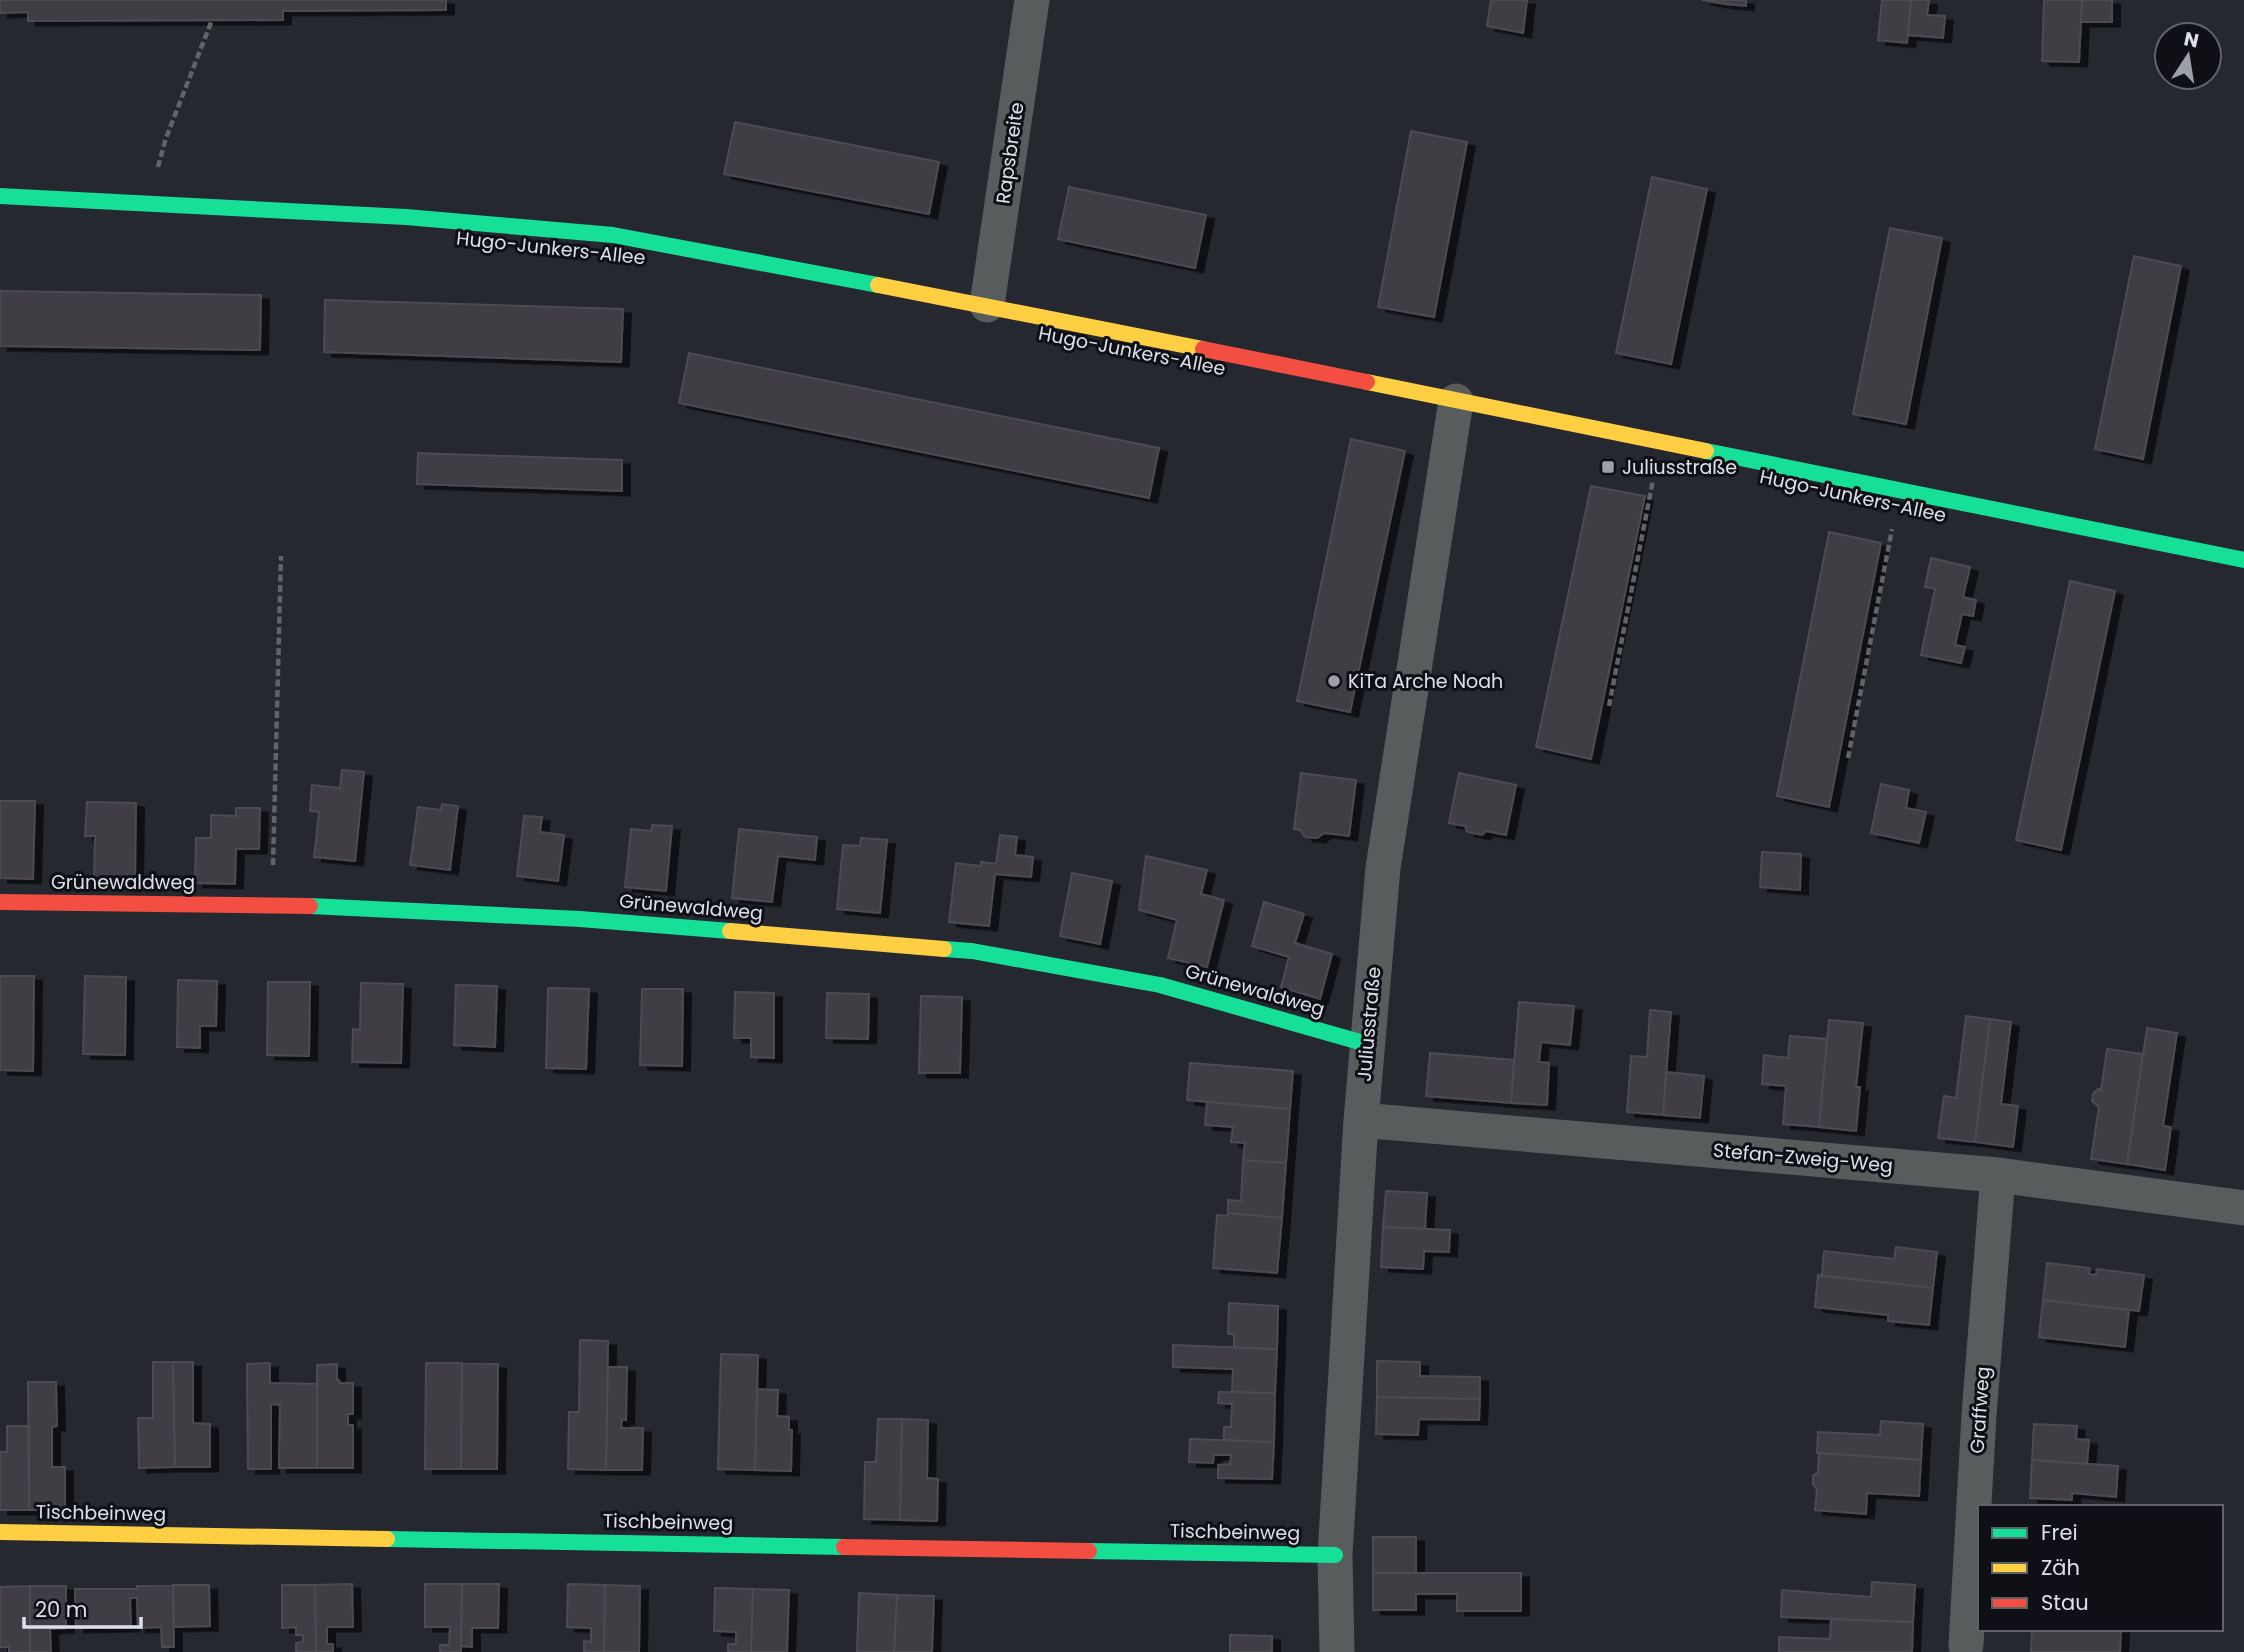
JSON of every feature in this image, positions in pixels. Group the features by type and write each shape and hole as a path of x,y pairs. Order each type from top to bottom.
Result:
{"street":[{"name":"Rapsbreite","path":"987,305 1032,0"},
{"name":"Hugo-Junkers-Allee","path":"0,196 406,217 613,235 987,305 2244,560"},
{"name":"Juliusstraße","path":"1336,1652 1335,1555 1361,1120 1383,869 1456,401"},
{"name":"Grünewaldweg","path":"0,902 272,904 580,919 972,951 1160,985 1367,1044"},
{"name":"Stefan-Zweig-Weg","path":"1361,1120 1998,1175 2244,1208"},
{"name":"Graffweg","path":"1966,1645 1979,1415 1998,1175"},
{"name":"Tischbeinweg","path":"0,1532 1335,1555"}],"path":[{"path":"156,174 166,138 212,20"},
{"path":"1609,706 1654,476 1643,474"},
{"path":"1848,758 1893,525"},
{"path":"272,904 281,556"}],"building":[{"path":"0,0 446,0 446,10 283,11 283,20 28,21 28,12 0,13"},
{"path":"1491,0 1527,0 1523,33 1487,26"},
{"path":"1702,0 1725,0 1725,4"},
{"path":"1725,0 1746,0 1746,6 1725,4"},
{"path":"1882,0 1911,0 1907,43 1878,40"},
{"path":"1911,0 1929,0 1927,15 1945,16 1943,38 1908,35"},
{"path":"2044,0 2082,0 2079,62 2042,61"},
{"path":"2082,0 2112,0 2112,22 2081,22"},
{"path":"735,122 939,162 929,214 724,174"},
{"path":"1411,131 1467,142 1434,317 1378,307"},
{"path":"1652,177 1707,189 1671,364 1616,353"},
{"path":"1069,187 1206,215 1195,268 1058,239"},
{"path":"1890,228 1942,238 1906,424 1853,414"},
{"path":"2134,256 2181,266 2143,459 2095,449"},
{"path":"0,291 261,295 260,350 0,346"},
{"path":"325,300 623,309 621,362 324,352"},
{"path":"689,353 1159,448 1149,498 679,403"},
{"path":"1351,439 1405,451 1350,712 1297,701"},
{"path":"418,453 622,460 622,491 417,484"},
{"path":"1591,486 1645,496 1591,759 1536,747"},
{"path":"1829,532 1881,543 1829,807 1777,796"},
{"path":"1931,558 1970,567 1963,597 1976,600 1973,616 1962,614 1955,645 1965,647 1961,663 1921,655 1935,589 1925,587"},
{"path":"2070,581 2115,591 2061,850 2016,840"},
{"path":"342,770 364,772 355,861 314,857 319,812 310,811 312,785 340,788"},
{"path":"1301,773 1356,780 1349,836 1324,833 1317,838 1305,837 1300,830 1294,829"},
{"path":"1459,773 1516,785 1506,835 1486,831 1482,835 1467,832 1465,826 1449,823"},
{"path":"1881,784 1909,790 1906,808 1926,812 1919,843 1871,833"},
{"path":"0,801 35,801 33,879 0,878"},
{"path":"87,802 136,803 135,881 94,880 95,836 85,836"},
{"path":"442,804 458,806 450,870 410,865 418,807 441,810"},
{"path":"236,808 260,808 259,849 236,849 235,884 195,883 196,838 211,838 211,815 236,816"},
{"path":"524,816 542,817 540,832 564,835 558,881 517,876"},
{"path":"652,825 672,826 666,891 625,887 631,829 651,831"},
{"path":"739,829 817,837 815,860 778,856 772,902 732,898"},
{"path":"1000,835 1017,837 1015,855 1033,857 1031,877 995,874 989,926 949,922 956,863 981,866 981,862 996,864"},
{"path":"861,838 887,840 880,913 837,909 843,845 860,846"},
{"path":"1762,852 1801,854 1800,890 1760,887"},
{"path":"1146,856 1207,870 1201,894 1224,900 1207,967 1168,958 1177,920 1139,910"},
{"path":"1072,873 1112,881 1100,944 1060,936"},
{"path":"1264,902 1304,914 1295,943 1332,954 1320,999 1281,987 1289,957 1252,946"},
{"path":"0,976 34,976 33,1071 0,1070"},
{"path":"85,976 126,977 125,1055 83,1054"},
{"path":"178,980 217,981 216,1026 200,1026 200,1048 177,1047"},
{"path":"268,982 310,982 309,1056 267,1055"},
{"path":"361,983 403,984 401,1063 352,1062 353,1029 360,1030"},
{"path":"456,985 497,986 495,1047 454,1045"},
{"path":"548,988 589,989 586,1069 546,1068"},
{"path":"642,989 683,989 682,1066 640,1065"},
{"path":"735,992 774,993 774,1058 751,1057 751,1038 734,1038"},
{"path":"827,993 869,994 868,1039 826,1038"},
{"path":"921,996 962,997 960,1073 919,1073"},
{"path":"1519,1002 1574,1006 1570,1045 1541,1042 1539,1062 1549,1063 1547,1105 1511,1103"},
{"path":"1650,1010 1671,1012 1663,1115 1627,1112 1631,1056 1647,1057"},
{"path":"1966,1016 1990,1019 1975,1142 1938,1138 1944,1096 1956,1098"},
{"path":"1990,1019 2011,1022 2001,1104 2018,1106 2013,1147 1975,1142"},
{"path":"1829,1020 1863,1023 1856,1087 1860,1087 1856,1131 1819,1127"},
{"path":"2147,1028 2177,1033 2163,1126 2171,1127 2165,1170 2127,1164"},
{"path":"1790,1036 1827,1039 1819,1127 1783,1124 1786,1086 1762,1084 1764,1055 1788,1058"},
{"path":"2107,1049 2143,1054 2127,1164 2091,1159 2099,1107 2092,1101 2093,1094 2098,1089 2101,1090"},
{"path":"1430,1053 1514,1060 1511,1103 1426,1096"},
{"path":"1190,1063 1293,1071 1290,1109 1187,1100"},
{"path":"1666,1072 1704,1076 1700,1118 1663,1115"},
{"path":"1207,1102 1290,1109 1286,1163 1243,1160 1245,1143 1231,1142 1233,1127 1205,1125"},
{"path":"1243,1160 1286,1163 1282,1218 1228,1213 1228,1200 1241,1201"},
{"path":"1386,1191 1427,1193 1425,1229 1383,1227"},
{"path":"1228,1213 1282,1218 1277,1273 1213,1268 1217,1215 1227,1216"},
{"path":"1383,1227 1450,1230 1449,1252 1424,1251 1423,1269 1381,1267"},
{"path":"1896,1247 1937,1252 1933,1288 1822,1276 1824,1251 1894,1259"},
{"path":"2047,1263 2090,1268 2089,1274 2096,1275 2097,1269 2144,1275 2139,1311 2043,1300"},
{"path":"1818,1275 1933,1288 1929,1325 1888,1321 1888,1315 1815,1307"},
{"path":"2043,1300 2129,1310 2125,1347 2039,1337"},
{"path":"1229,1303 1278,1306 1277,1349 1234,1348 1234,1334 1228,1334"},
{"path":"580,1340 608,1341 606,1470 568,1469 569,1412 579,1412"},
{"path":"1173,1345 1277,1349 1275,1393 1232,1392 1233,1369 1173,1367"},
{"path":"721,1354 758,1355 755,1470 718,1469"},
{"path":"1377,1361 1420,1362 1420,1376 1480,1377 1480,1399 1377,1397"},
{"path":"153,1362 173,1362 175,1467 139,1468 138,1418 153,1418"},
{"path":"173,1362 193,1362 193,1423 210,1424 210,1467 175,1467"},
{"path":"270,1363 270,1383 317,1384 317,1468 279,1468 280,1405 271,1404 271,1469 248,1469 247,1364"},
{"path":"426,1363 462,1363 461,1469 425,1469"},
{"path":"462,1363 498,1364 497,1469 461,1469"},
{"path":"337,1364 337,1380 340,1383 353,1383 353,1414 348,1414 348,1425 353,1425 353,1468 317,1468 317,1365"},
{"path":"608,1367 627,1367 626,1420 622,1419 621,1428 643,1428 642,1470 606,1470"},
{"path":"28,1382 56,1382 57,1426 52,1427 52,1467 65,1467 65,1510 29,1510"},
{"path":"757,1389 778,1390 777,1416 789,1417 789,1430 792,1430 791,1471 755,1470"},
{"path":"1219,1392 1275,1393 1274,1442 1224,1440 1224,1427 1231,1427 1232,1404 1218,1403"},
{"path":"1377,1397 1480,1399 1479,1420 1419,1419 1418,1435 1376,1434"},
{"path":"878,1419 902,1419 900,1520 864,1519 865,1462 876,1462"},
{"path":"902,1419 928,1420 927,1478 938,1479 937,1521 900,1520"},
{"path":"1881,1421 1923,1424 1921,1460 1817,1453 1818,1432 1880,1435"},
{"path":"2034,1424 2077,1426 2076,1439 2089,1440 2087,1464 2032,1460"},
{"path":"7,1426 29,1426 29,1510 0,1510 0,1452 7,1452"},
{"path":"1190,1439 1274,1442 1272,1479 1218,1478 1218,1465 1230,1464 1231,1455 1214,1455 1213,1463 1189,1462"},
{"path":"1819,1453 1921,1460 1919,1496 1867,1493 1866,1514 1815,1510 1817,1489 1813,1485 1813,1476 1818,1472"},
{"path":"2032,1460 2118,1466 2116,1497 2072,1493 2072,1500 2030,1498"},
{"path":"1373,1537 1416,1537 1416,1573 1373,1573"},
{"path":"1373,1573 1521,1573 1521,1611 1457,1611 1457,1594 1416,1594 1416,1610 1373,1610"},
{"path":"1872,1582 1915,1585 1913,1622 1781,1617 1782,1590 1871,1597"},
{"path":"352,1584 353,1627 327,1627 327,1644 333,1644 333,1652 316,1652 315,1585"},
{"path":"425,1584 462,1584 461,1652 440,1652 440,1645 449,1645 450,1627 425,1627"},
{"path":"462,1584 499,1584 498,1628 472,1628 472,1647 461,1646"},
{"path":"568,1584 605,1585 604,1652 584,1652 584,1641 591,1642 591,1628 567,1627"},
{"path":"173,1585 174,1647 162,1647 161,1627 138,1628 137,1598 130,1598 131,1627 76,1628 75,1589 137,1589 137,1586"},
{"path":"173,1585 209,1585 210,1626 174,1627"},
{"path":"282,1585 315,1585 316,1652 296,1652 296,1643 303,1642 303,1635 296,1635 296,1627 282,1628"},
{"path":"605,1585 640,1586 639,1652 604,1652"},
{"path":"30,1586 30,1652 9,1652 9,1647 0,1647 0,1587"},
{"path":"30,1586 66,1586 66,1628 50,1629 51,1652 30,1652"},
{"path":"715,1588 753,1589 751,1652 728,1652 728,1644 736,1644 736,1632 714,1631"},
{"path":"753,1589 789,1590 787,1652 751,1652"},
{"path":"859,1593 897,1595 894,1652 857,1652"},
{"path":"897,1595 934,1596 932,1652 894,1652"},
{"path":"1831,1619 1913,1622 1912,1652 1779,1652 1779,1637 1830,1639"},
{"path":"2032,1631 2121,1631 2120,1652 2031,1652"},
{"path":"1230,1635 1272,1636 1272,1652 1230,1652"}],"traffic: fast":[{"path":"0,196 406,217 613,235 878,285"},
{"path":"1706,451 2244,560"},
{"path":"310,906 580,919 730,931"},
{"path":"944,949 972,951 1160,985 1367,1044"},
{"path":"387,1539 844,1547"},
{"path":"1089,1551 1335,1555"}],"traffic: slow":[{"path":"878,285 1203,349"},
{"path":"1367,382 1706,451"},
{"path":"730,931 944,949"},
{"path":"0,1532 387,1539"}],"traffic: jam":[{"path":"1203,349 1367,382"},
{"path":"0,902 310,906"},
{"path":"844,1547 1089,1551"}],"place":[{"name":"Juliusstraße","path":"1608,467"},
{"name":"KiTa Arche Noah","path":"1334,681"}]}
